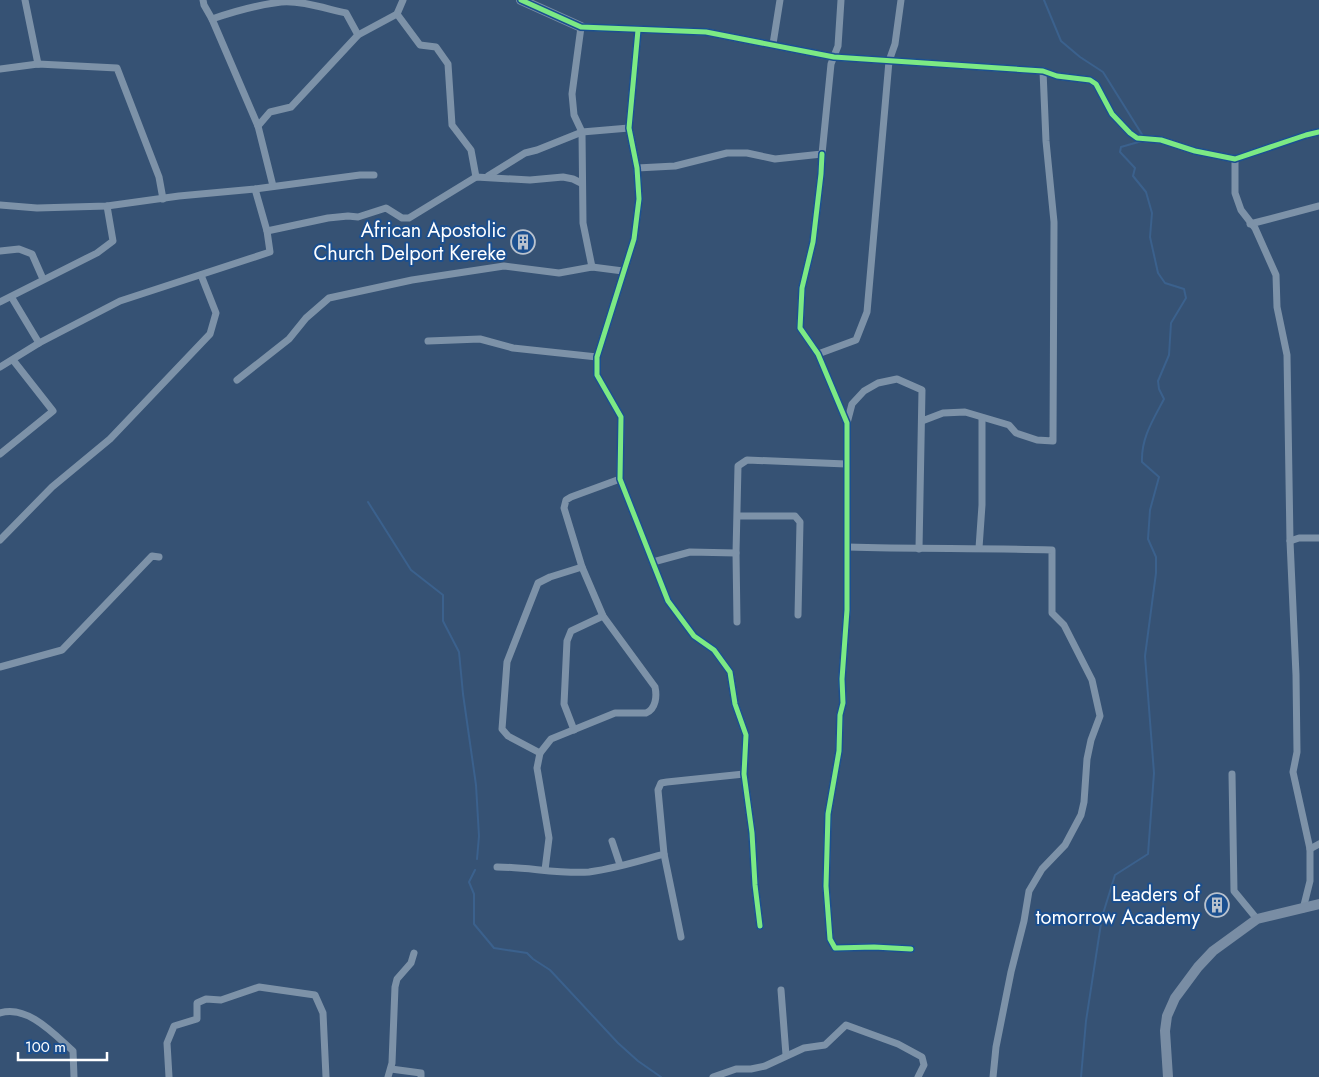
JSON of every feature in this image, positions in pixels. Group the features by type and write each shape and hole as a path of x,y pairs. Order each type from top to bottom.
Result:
{"street":[{"path":"25,0 38,64"},
{"path":"203,0 258,126 273,186"},
{"path":"258,126 270,112 292,107 358,35 397,14 403,0"},
{"path":"521,0 581,27 706,32 834,57 1043,71 1057,76 1090,80 1096,84 1112,114 1136,138 1161,140 1234,159 1319,132"},
{"path":"772,44 780,0"},
{"path":"841,0 838,46 832,64 813,242 802,288 800,328 818,354 846,423"},
{"path":"818,354 856,340 866,312 889,61 895,44 901,0"},
{"path":"212,18 254,6 281,2 298,2 346,13 358,35"},
{"path":"397,14 420,45 436,47 448,64 452,126 471,150 476,177"},
{"path":"581,27 572,94 574,115 582,132 582,223 592,267"},
{"path":"638,30 629,128 640,199 634,239 597,357 597,375 621,417 620,478 668,601 694,636 714,650 730,672 735,704 746,735 744,774 752,833 754,885 760,926"},
{"path":"0,70 38,64 117,68 159,177 163,199"},
{"path":"922,421 943,413 965,412 1009,425 1016,433 1037,440 1053,441 1054,222 1046,141 1043,71"},
{"path":"488,176 525,153 582,132 629,128"},
{"path":"636,168 675,166 727,153 775,158 822,154"},
{"path":"1234,159 1235,193 1241,210 1255,228 1276,276 1277,307 1287,355 1290,541 1296,691 1297,752 1294,772 1310,849 1310,880 1303,909"},
{"path":"0,206 37,208 107,206 360,175 374,175"},
{"path":"267,231 328,218 358,217 386,208 402,218 409,218 476,177 488,176 530,180 563,177 581,183"},
{"path":"0,367 39,343 120,301 270,252 267,231 255,189"},
{"path":"0,302 12,298 43,279 97,253 113,241 107,206"},
{"path":"1250,224 1319,206"},
{"path":"0,250 19,248 32,254 43,279"},
{"path":"237,380 289,339 306,318 329,298 412,280 504,266 559,273 592,267 623,271"},
{"path":"0,540 52,487 110,439 210,334 216,313 201,275"},
{"path":"12,298 39,343"},
{"path":"428,341 480,339 513,348 597,357"},
{"path":"0,454 53,411 14,360"},
{"path":"911,949 874,947 835,948 830,939 826,886 828,814 843,703 842,679 846,628 848,547 846,423 852,404 864,391 878,382 897,380 922,390 918,515 919,550"},
{"path":"979,548 983,478 982,418"},
{"path":"737,622 738,466 747,460 846,464"},
{"path":"545,870 549,838 537,768 540,753 551,739 615,713 646,713 650,712 654,706 655,687 603,616 582,567 564,508 566,500 570,497 620,478"},
{"path":"738,516 795,516 800,522 798,615"},
{"path":"1290,541 1299,538 1319,538"},
{"path":"848,547 919,550 979,548 1052,550 1052,613 1064,625 1092,680 1100,716 1094,727 1087,759 1084,802 1081,815 1064,845 1042,869 1029,891 996,1047 993,1077"},
{"path":"653,562 690,552 736,553"},
{"path":"0,667 62,650 152,556 159,557"},
{"path":"540,753 508,736 502,729 507,662 538,583 550,577 582,567"},
{"path":"574,730 564,704 567,642 572,631 603,616"},
{"path":"681,937 664,854 658,790 662,784 667,782 744,774"},
{"path":"1232,774 1234,891 1257,919"},
{"path":"612,841 620,866"},
{"path":"1310,849 1319,844"},
{"path":"497,867 555,872 588,872 620,866 664,854"},
{"path":"1168,1077 1165,1031 1167,1016 1175,998 1198,967 1213,951 1257,919 1319,904"},
{"path":"388,1077 391,1068 395,1020 394,987 397,979 411,963 414,953"},
{"path":"169,1077 167,1043 174,1026 197,1018 197,1003 206,999 220,1000 259,987 315,995 323,1013 326,1077"},
{"path":"781,990 786,1055"},
{"path":"0,1013 5,1011 28,1015 74,1051 74,1077"},
{"path":"713,1077 736,1069 751,1069 765,1066 804,1048 825,1045 846,1025 898,1044 922,1057 924,1065 918,1077"},
{"path":"391,1068 421,1073 421,1077"}],"waterway":[{"path":"1044,0 1061,41 1080,57 1103,72 1143,136"},
{"path":"1081,1077 1086,1021 1102,917 1115,875 1148,854 1154,773 1145,656 1156,573 1156,557 1148,539 1150,510 1159,477 1142,462 1142,453 1148,429 1164,399 1159,389 1158,381 1169,355 1171,323 1186,298 1184,289 1165,283 1158,273 1150,237 1152,213 1146,192 1133,176 1135,168 1120,152 1121,147 1142,141"},
{"path":"368,502 411,570 443,595 443,621 459,652 476,785 479,836 477,859"},
{"path":"475,870 469,882 474,894 474,924 494,948 527,953 550,970 618,1043 638,1061 661,1077"}],"cycle path":[{"path":"521,0 581,27 706,32 834,57 1043,71 1057,76 1090,80 1096,84 1112,114 1137,138 1161,140 1195,151 1235,159 1319,132"},
{"path":"638,30 629,128 637,168 639,199 634,239 597,357 597,375 621,417 620,479 668,601 694,636 714,650 730,672 735,704 746,735 744,774 752,833 760,926"},
{"path":"822,154 813,242 802,288 800,328 818,354 847,423 847,610 839,751 828,814 826,886 830,939 835,948 874,947 911,949"}],"place":[{"name":"African Apostolic Church Delport Kereke","path":"523,242"},
{"name":"Leaders of tomorrow Academy","path":"1217,905"}]}
